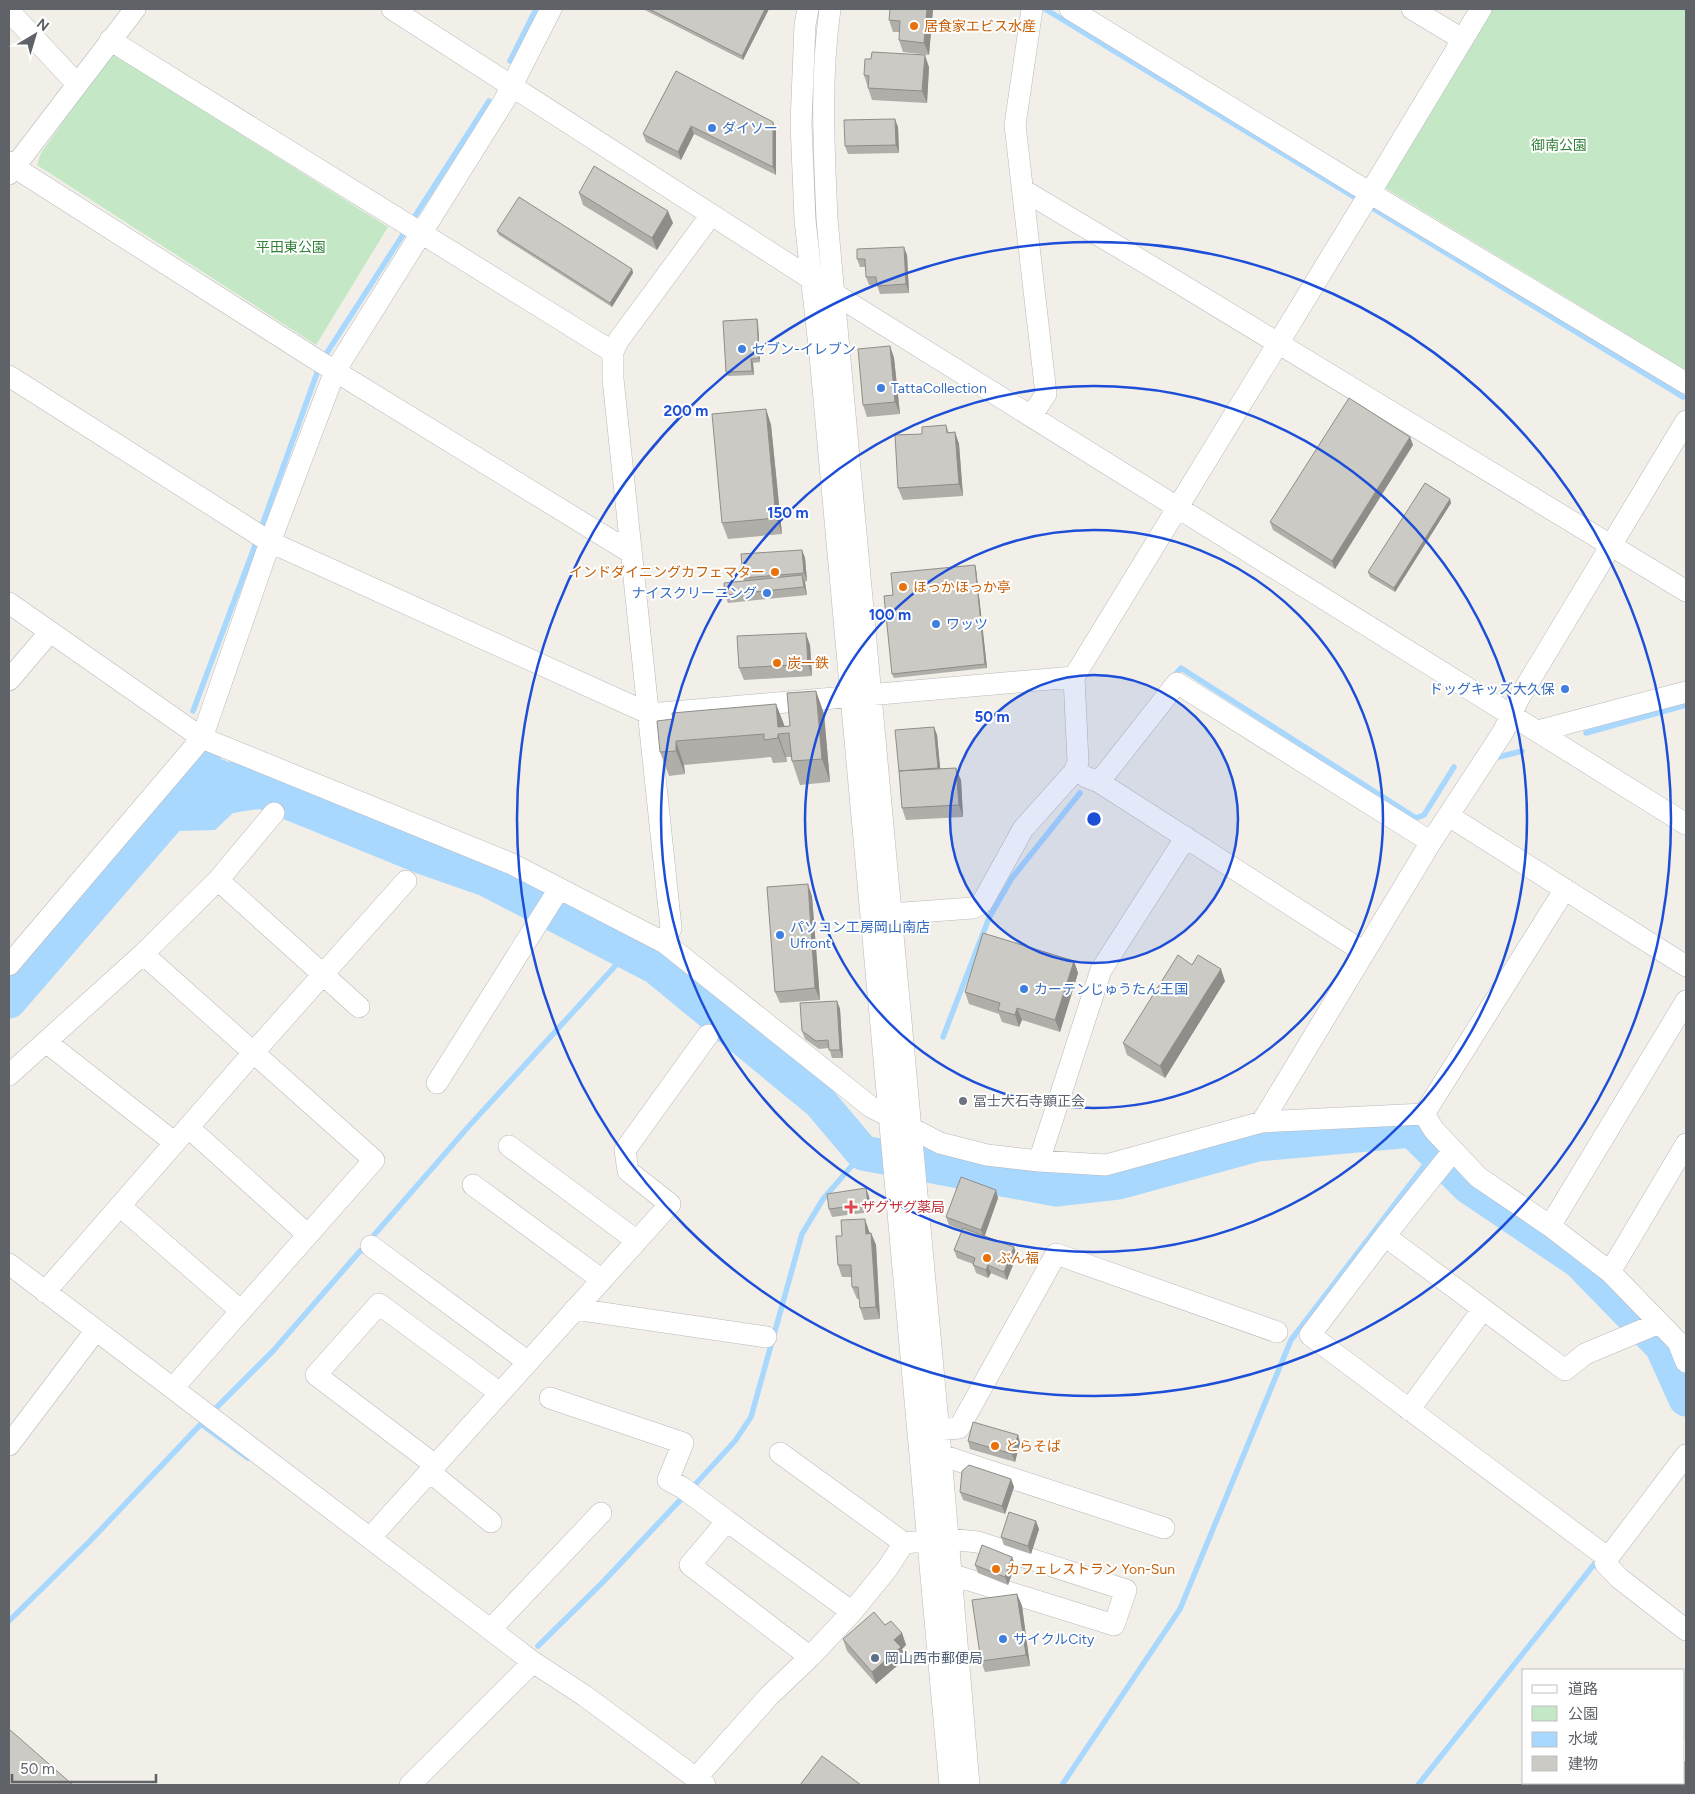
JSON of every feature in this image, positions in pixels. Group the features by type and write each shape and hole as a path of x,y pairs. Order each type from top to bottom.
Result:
{"street":[{"path":"135,9 11,168 326,366 630,552"},
{"path":"392,9 833,293 1032,415 1686,824"},
{"path":"10,963 202,738 263,538 326,366 412,228 512,86 551,9"},
{"path":"808,9 805,25 801,123 805,220 812,279 917,1432 937,1540 950,1574 968,1785"},
{"path":"830,9 827,29 822,122 827,219 941,1455 937,1540 950,1785"},
{"path":"1032,9 1016,125 1046,394 1032,415"},
{"path":"1070,9 1366,200 1686,383"},
{"path":"1412,9 1462,39"},
{"path":"890,914 973,908 982,903 1023,829 1074,772 1078,762 1074,676 1481,9"},
{"path":"9,11 77,84"},
{"path":"110,40 613,352"},
{"path":"1023,190 1686,591"},
{"path":"665,944 671,928 650,714 630,552 613,379 613,352 618,341 711,216"},
{"path":"9,376 263,538 650,714 871,696 1074,676"},
{"path":"1262,1122 1431,842 1512,716 1519,698 1686,421"},
{"path":"9,603 202,738 512,864 556,893 665,944 871,1107 940,1143 987,1155 1039,1161 1106,1165 1262,1122 1424,1114"},
{"path":"9,680 50,632"},
{"path":"1099,782 1177,683 1431,842"},
{"path":"1538,731 1686,692"},
{"path":"1074,772 1099,782 1364,952"},
{"path":"9,1075 143,954 218,880 274,813"},
{"path":"1449,816 1686,966"},
{"path":"1039,1161 1101,970 1186,837"},
{"path":"218,880 359,1006"},
{"path":"45,1292 406,881"},
{"path":"1424,1114 1565,889"},
{"path":"437,1083 556,893"},
{"path":"143,954 374,1160 173,1388"},
{"path":"1550,1226 1686,1001"},
{"path":"370,1538 670,1204 628,1171 626,1150 708,1035"},
{"path":"46,1042 174,1143"},
{"path":"1424,1114 1448,1158 1550,1226 1610,1272 1649,1327"},
{"path":"188,1127 308,1235"},
{"path":"1610,1272 1686,1144"},
{"path":"508,1146 636,1241"},
{"path":"1448,1158 1385,1236 1310,1335 1608,1558"},
{"path":"474,1185 602,1280"},
{"path":"120,1206 241,1311"},
{"path":"1385,1236 1564,1370 1585,1354 1649,1327 1682,1335 1686,1362"},
{"path":"371,1246 528,1362"},
{"path":"917,1432 959,1428 1056,1254 1276,1332"},
{"path":"9,1264 534,1662 585,1696 701,1782 769,1696 810,1657 852,1612 887,1569 904,1544"},
{"path":"491,1522 432,1468 316,1375 380,1304 500,1393"},
{"path":"575,1309 766,1337"},
{"path":"1409,1410 1483,1310"},
{"path":"9,1445 96,1330"},
{"path":"550,1398 683,1443 668,1480 688,1492 852,1612"},
{"path":"780,1453 904,1544 937,1540 978,1542 1126,1590 1114,1625 950,1574"},
{"path":"941,1455 1164,1528"},
{"path":"1686,1455 1604,1563 1619,1578 1686,1630"},
{"path":"491,1629 601,1512"},
{"path":"728,1521 690,1565 810,1657"},
{"path":"410,1785 534,1662"}],"green space":[{"name":"御南公園","path":"1492,9 1686,9 1686,370 1385,188"},
{"name":"平田東公園","path":"112,53 388,227 316,345 37,165 41,153"}],"water":[{"path":"208,753 281,785 271,807 233,813 215,830 175,831 149,812 194,759"}],"building":[{"path":"649,9 765,9 742,56"},
{"path":"890,9 927,9 924,43 899,40 900,21 889,20"},
{"path":"872,52 925,55 922,91 868,88 869,76 864,75 865,59 871,59"},
{"path":"676,71 773,122 773,167 691,126 678,152 643,134"},
{"path":"895,119 896,145 845,146 844,120"},
{"path":"594,166 668,211 652,238 579,193"},
{"path":"519,197 632,269 610,303 497,231"},
{"path":"904,247 906,284 877,286 876,277 866,277 865,259 857,259 857,249"},
{"path":"757,319 759,358 751,359 752,371 726,372 723,321"},
{"path":"890,346 895,402 863,405 858,349"},
{"path":"1349,398 1410,437 1332,561 1270,522"},
{"path":"766,409 776,518 722,523 712,414"},
{"path":"946,425 947,433 955,432 959,484 898,488 895,435 922,434 922,427"},
{"path":"1425,483 1450,499 1394,588 1368,572"},
{"path":"802,550 804,573 743,578 741,554"},
{"path":"975,565 985,664 892,674 884,596 893,595 891,573"},
{"path":"802,575 804,587 725,595 724,583"},
{"path":"806,633 808,664 739,668 737,636"},
{"path":"816,691 822,759 792,761 789,733 778,734 778,738 764,740 764,734 676,741 676,751 660,752 657,721 673,719 672,713 776,704 778,727 790,726 787,693"},
{"path":"934,727 938,768 899,771 895,730"},
{"path":"956,768 959,805 902,808 899,771"},
{"path":"808,884 815,988 775,992 767,887"},
{"path":"983,933 1074,961 1055,1020 1017,1008 1015,1015 998,1010 1000,1003 965,992"},
{"path":"1178,955 1192,965 1198,955 1221,969 1160,1066 1123,1043"},
{"path":"837,1001 840,1050 829,1050 828,1040 816,1041 802,1031 800,1003"},
{"path":"961,1177 996,1190 981,1230 946,1217"},
{"path":"866,1188 868,1204 829,1209 827,1194"},
{"path":"865,1219 866,1234 871,1233 876,1307 860,1308 858,1287 852,1287 851,1265 838,1265 836,1236 842,1236 841,1220"},
{"path":"963,1228 1014,1247 1004,1272 988,1265 986,1270 973,1265 975,1258 954,1250"},
{"path":"973,1422 1018,1435 1012,1454 968,1441"},
{"path":"969,1465 1011,1479 1002,1506 960,1492 962,1471"},
{"path":"1009,1512 1036,1521 1028,1546 1001,1537"},
{"path":"982,1545 1012,1557 1005,1577 975,1565"},
{"path":"1017,1594 1026,1655 981,1661 972,1600"},
{"path":"874,1612 885,1625 891,1621 902,1633 894,1640 901,1647 872,1672 843,1639"},
{"path":"9,1729 73,1785 9,1785"},
{"path":"822,1756 861,1785 800,1785"},
{"path":"1561,1784 1597,1784 1596,1785"}],"waterway":[{"path":"510,61 536,9"},
{"path":"1045,9 1683,397"},
{"path":"260,531 321,362 489,101"},
{"path":"193,711 257,540"},
{"path":"1173,677 1181,668 1416,818 1424,815 1454,767"},
{"path":"1586,733 1686,705"},
{"path":"1499,757 1522,751"},
{"path":"9,1001 184,799 206,771 202,755"},
{"path":"232,779 423,857 486,879 656,967 820,1102 863,1153 1056,1189 1118,1182 1257,1144 1412,1130 1468,1186 1579,1261 1662,1346 1686,1399"},
{"path":"943,1037 989,918 1012,878 1080,793"},
{"path":"216,1408 273,1351 469,1126 627,953"},
{"path":"691,1489 735,1441 751,1417 802,1234 823,1199 863,1153"},
{"path":"1062,1785 1180,1609 1291,1340 1434,1153"},
{"path":"9,1621 89,1542 201,1424 248,1458"},
{"path":"538,1646 602,1583 685,1495"},
{"path":"1418,1785 1596,1562"}],"place":[{"name":"居食家エビス水産","path":"914,26"},
{"name":"ダイソー","path":"712,128"},
{"name":"セブン-イレブン","path":"742,349"},
{"name":"TattaCollection","path":"881,388"},
{"name":"インドダイニングカフェマター","path":"775,572"},
{"name":"ほっかほっか亭","path":"903,587"},
{"name":"ナイスクリーニング","path":"767,593"},
{"name":"ワッツ","path":"936,624"},
{"name":"炭一鉄","path":"777,663"},
{"name":"ドッグキッズ大久保","path":"1565,689"},
{"name":"パソコン工房岡山南店 Ufront","path":"780,935"},
{"name":"カーテンじゅうたん王国","path":"1024,989"},
{"name":"冨士大石寺顕正会","path":"963,1101"},
{"name":"ザグザグ薬局","path":"851,1207"},
{"name":"ぶん福","path":"987,1258"},
{"name":"とらそば","path":"995,1446"},
{"name":"カフェレストラン Yon-Sun","path":"996,1569"},
{"name":"サイクルCity","path":"1003,1639"},
{"name":"岡山西市郵便局","path":"875,1658"}]}
